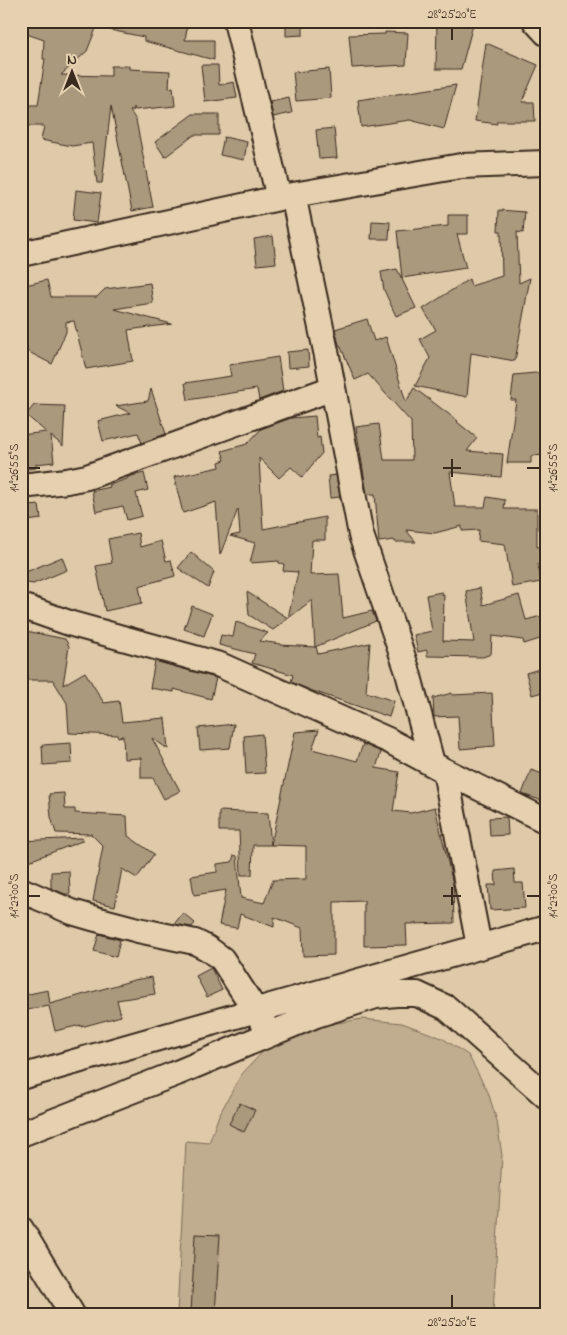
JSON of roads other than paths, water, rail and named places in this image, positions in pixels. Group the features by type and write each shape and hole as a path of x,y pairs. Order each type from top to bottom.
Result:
{"street":[{"path":"236,21 286,197 332,388 361,535 438,767 479,946"},
{"path":"535,21 546,33"},
{"path":"21,254 286,197 461,166 546,163"},
{"path":"21,486 67,481 87,476 332,388"},
{"path":"21,606 72,624 220,665 388,740 546,821"},
{"path":"21,890 88,916 138,930 195,942 207,948 222,959 257,1010 270,1034"},
{"path":"21,1078 546,928"},
{"path":"21,1134 177,1074 316,1015 376,996 417,994 447,1008 546,1096"},
{"path":"21,1229 72,1314"}]}
